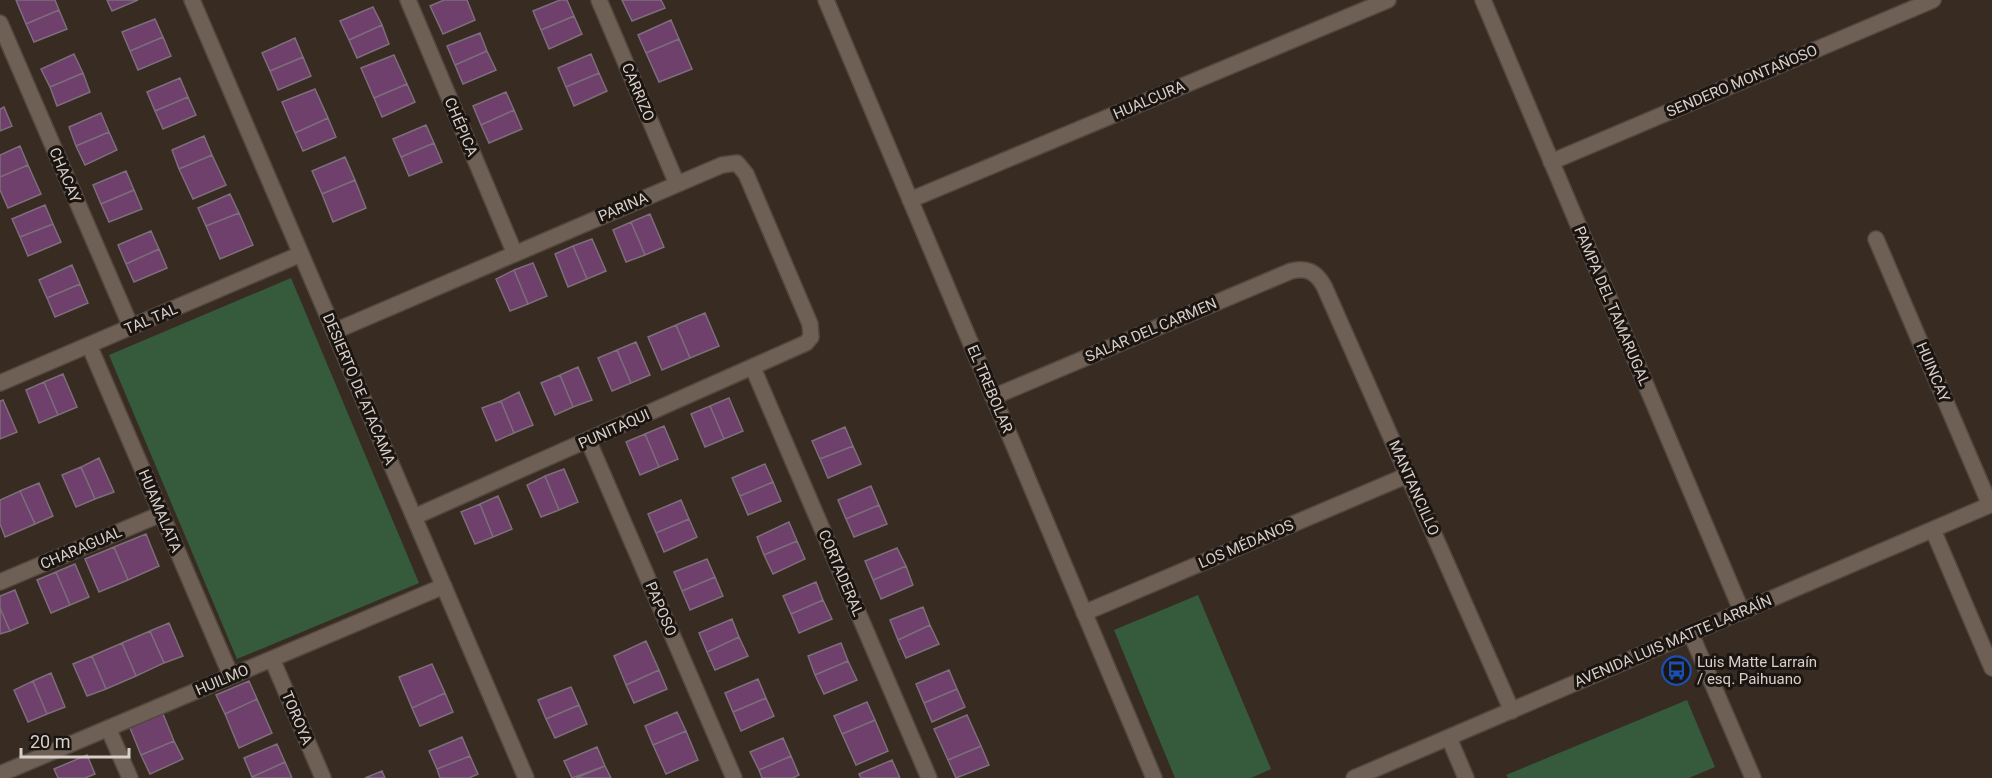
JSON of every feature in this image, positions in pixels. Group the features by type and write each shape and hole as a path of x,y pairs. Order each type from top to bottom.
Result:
{"street":[{"name":"DESIERTO DE ATACAMA","path":"192,0 526,778"},
{"name":"CHÉPICA","path":"408,0 515,254"},
{"name":"CARRIZO","path":"599,0 677,184"},
{"name":"EL TREBOLAR","path":"826,0 1154,778"},
{"name":"HUALCURA","path":"910,200 1388,0"},
{"name":"PAMPA DEL TAMARUGAL","path":"1483,0 1742,612"},
{"name":"SENDERO MONTAÑOSO","path":"1551,162 1933,0"},
{"name":"CHACAY","path":"0,23 131,327"},
{"name":"PARINA","path":"334,331 729,162 742,167 810,324 811,337"},
{"name":"HUINCAY","path":"1876,238 1991,505"},
{"name":"TAL TAL","path":"0,383 301,254"},
{"name":"SALAR DEL CARMEN","path":"993,396 1291,271 1300,268 1310,270"},
{"name":"MANTANCILLO","path":"1310,270 1319,276 1324,286 1512,711"},
{"name":"PUNITAQUI","path":"414,517 753,368 800,346 811,337"},
{"name":"HUAMALATA","path":"88,345 231,676"},
{"name":"CORTADERAL","path":"753,368 929,778"},
{"name":"PAPOSO","path":"588,440 734,778"},
{"name":"LOS MÉDANOS","path":"1084,613 1408,475"},
{"name":"AVENIDA LUIS MATTE LARRAÍN","path":"1354,778 1991,505"},
{"name":"CHARAGUAL","path":"0,582 161,514"},
{"path":"1933,530 1992,668"},
{"name":"HUILMO","path":"0,774 444,586"},
{"path":"1691,633 1753,778"},
{"name":"TOROYA","path":"272,659 323,778"},
{"path":"108,728 130,778"},
{"path":"1449,738 1466,778"}],"green space":[{"path":"291,278 419,583 237,659 109,355"},
{"path":"1198,595 1271,769 1251,778 1175,778 1114,630"},
{"path":"1687,700 1715,767 1689,778 1508,778 1506,775"}],"building":[{"path":"16,0 55,0 59,10 26,24"},
{"path":"107,0 138,0 112,11"},
{"path":"444,0 467,0 475,20 443,34 430,6"},
{"path":"560,0 567,0 574,16 541,30 533,11"},
{"path":"622,0 661,0 665,8 632,21"},
{"path":"373,7 382,25 349,40 340,21"},
{"path":"59,10 67,29 34,42 26,24"},
{"path":"574,16 582,34 549,49 541,30"},
{"path":"155,19 163,37 130,51 122,32"},
{"path":"671,20 679,39 646,53 638,35"},
{"path":"382,25 389,44 357,58 349,40"},
{"path":"480,33 487,51 455,65 447,46"},
{"path":"163,37 171,56 138,70 130,51"},
{"path":"295,38 303,57 270,71 262,53"},
{"path":"679,39 692,69 659,82 646,53"},
{"path":"487,51 496,70 463,84 455,65"},
{"path":"74,54 83,73 50,87 41,69"},
{"path":"591,54 599,73 566,87 558,68"},
{"path":"394,55 407,84 374,98 361,68"},
{"path":"303,57 311,76 278,90 270,71"},
{"path":"83,73 90,92 57,106 50,87"},
{"path":"599,73 607,91 574,106 566,87"},
{"path":"180,78 188,97 155,111 147,92"},
{"path":"407,84 415,102 382,117 374,98"},
{"path":"315,89 328,118 295,133 282,102"},
{"path":"506,92 514,110 481,125 473,106"},
{"path":"188,97 196,115 163,129 155,111"},
{"path":"4,107 12,126 0,131 0,109"},
{"path":"514,110 522,129 489,143 481,125"},
{"path":"101,113 109,132 76,146 69,127"},
{"path":"328,118 336,137 303,151 295,133"},
{"path":"426,125 434,143 401,157 393,139"},
{"path":"109,132 117,150 85,165 76,146"},
{"path":"204,136 212,155 179,169 172,150"},
{"path":"434,143 442,162 409,176 401,157"},
{"path":"20,146 28,165 0,177 0,155"},
{"path":"212,155 226,185 193,199 179,169"},
{"path":"345,157 355,180 322,194 312,171"},
{"path":"28,165 41,194 8,208 0,190 0,177"},
{"path":"126,171 134,190 101,204 93,185"},
{"path":"355,180 366,208 333,222 322,194"},
{"path":"134,190 142,209 109,222 101,204"},
{"path":"230,194 239,213 206,226 198,208"},
{"path":"45,205 53,224 20,237 12,219"},
{"path":"239,213 253,245 220,259 206,226"},
{"path":"650,214 664,247 645,255 631,222"},
{"path":"631,222 645,255 626,262 613,230"},
{"path":"53,224 61,242 28,256 20,237"},
{"path":"151,231 159,249 126,264 118,245"},
{"path":"592,239 606,271 587,279 573,246"},
{"path":"573,246 587,279 568,287 555,254"},
{"path":"159,249 167,268 134,282 126,264"},
{"path":"533,263 547,296 528,304 514,270"},
{"path":"72,265 80,284 47,298 39,280"},
{"path":"514,270 528,304 510,311 496,279"},
{"path":"80,284 88,303 55,317 47,298"},
{"path":"705,313 719,346 690,358 676,325"},
{"path":"676,325 690,358 662,370 648,337"},
{"path":"636,342 650,375 631,383 617,350"},
{"path":"617,350 631,383 612,391 598,358"},
{"path":"578,367 592,400 573,407 560,375"},
{"path":"63,374 77,407 58,415 44,382"},
{"path":"560,375 573,407 555,415 541,383"},
{"path":"44,382 58,415 39,423 26,390"},
{"path":"519,392 533,425 514,433 501,401"},
{"path":"729,398 743,431 724,439 710,406"},
{"path":"3,400 17,432 0,439 0,401"},
{"path":"501,401 514,433 496,441 482,408"},
{"path":"710,406 724,439 705,447 691,414"},
{"path":"664,426 678,459 659,467 645,434"},
{"path":"845,427 853,446 820,459 812,441"},
{"path":"645,434 659,467 640,475 626,442"},
{"path":"853,446 861,464 828,478 820,459"},
{"path":"99,458 114,492 95,499 81,467"},
{"path":"765,464 773,482 740,496 732,478"},
{"path":"81,467 95,499 76,507 62,475"},
{"path":"564,469 578,502 559,510 545,476"},
{"path":"545,476 559,510 541,517 527,485"},
{"path":"773,482 781,501 748,515 740,496"},
{"path":"39,483 53,516 35,524 20,491"},
{"path":"871,486 879,505 846,519 838,500"},
{"path":"20,491 35,524 5,537 0,524 0,500"},
{"path":"498,496 512,529 493,537 480,504"},
{"path":"681,500 689,519 656,533 648,514"},
{"path":"480,504 493,537 475,544 461,512"},
{"path":"879,505 887,524 854,537 846,519"},
{"path":"689,519 697,537 664,552 656,533"},
{"path":"789,522 797,541 764,555 757,537"},
{"path":"146,534 159,566 128,580 114,547"},
{"path":"797,541 805,559 773,574 764,555"},
{"path":"114,547 128,580 99,592 85,559"},
{"path":"897,548 906,566 873,580 865,561"},
{"path":"707,559 715,577 682,591 674,572"},
{"path":"75,564 89,597 70,605 56,572"},
{"path":"906,566 913,585 881,599 873,580"},
{"path":"56,572 70,605 51,613 37,580"},
{"path":"715,577 723,596 690,610 682,591"},
{"path":"816,582 823,600 791,614 783,596"},
{"path":"15,590 28,623 10,631 0,608 0,596"},
{"path":"823,600 832,619 799,633 791,614"},
{"path":"923,607 930,625 898,640 890,620"},
{"path":"0,608 10,631 0,634"},
{"path":"732,619 739,637 707,652 699,633"},
{"path":"169,623 183,656 164,663 150,631"},
{"path":"930,625 939,644 906,658 898,640"},
{"path":"150,631 164,663 136,676 122,643"},
{"path":"739,637 748,656 715,670 707,652"},
{"path":"646,641 659,670 626,685 614,656"},
{"path":"122,643 136,676 106,689 92,656"},
{"path":"841,643 848,661 815,675 808,656"},
{"path":"92,656 106,689 87,696 73,664"},
{"path":"848,661 857,680 824,694 815,675"},
{"path":"432,664 445,693 412,708 399,677"},
{"path":"659,670 667,689 634,703 626,685"},
{"path":"949,670 957,689 924,703 916,684"},
{"path":"51,673 65,707 47,714 33,681"},
{"path":"758,679 766,698 733,712 725,693"},
{"path":"33,681 47,714 28,722 14,690"},
{"path":"249,681 257,699 225,714 216,695"},
{"path":"571,687 579,705 546,719 538,700"},
{"path":"957,689 965,707 932,722 924,703"},
{"path":"445,693 453,712 420,726 412,708"},
{"path":"766,698 774,716 741,731 733,712"},
{"path":"257,699 272,733 239,748 225,714"},
{"path":"867,702 875,720 842,734 834,716"},
{"path":"579,705 587,724 555,738 546,719"},
{"path":"161,709 174,741 141,755 128,723"},
{"path":"677,712 686,731 653,745 645,726"},
{"path":"967,715 981,746 948,760 934,729"},
{"path":"875,720 888,751 856,765 842,734"},
{"path":"686,731 698,760 666,774 653,745"},
{"path":"462,737 470,756 437,769 429,751"},
{"path":"783,738 791,756 759,770 750,752"},
{"path":"174,741 183,759 150,774 141,755"},
{"path":"277,744 285,762 252,777 244,758"},
{"path":"981,746 989,765 956,778 948,760"},
{"path":"597,747 605,766 572,778 564,761"},
{"path":"87,755 95,774 85,778 58,778 54,769"},
{"path":"470,756 478,774 469,778 440,778 437,769"},
{"path":"791,756 799,775 793,778 762,778 759,770"},
{"path":"892,760 900,778 861,778 859,774"},
{"path":"285,762 292,778 252,777"},
{"path":"605,766 611,778 576,778"},
{"path":"382,771 385,778 365,778"}],"place":[{"name":"Luis Matte Larraín / esq. Paihuano","path":"1676,671"}]}
